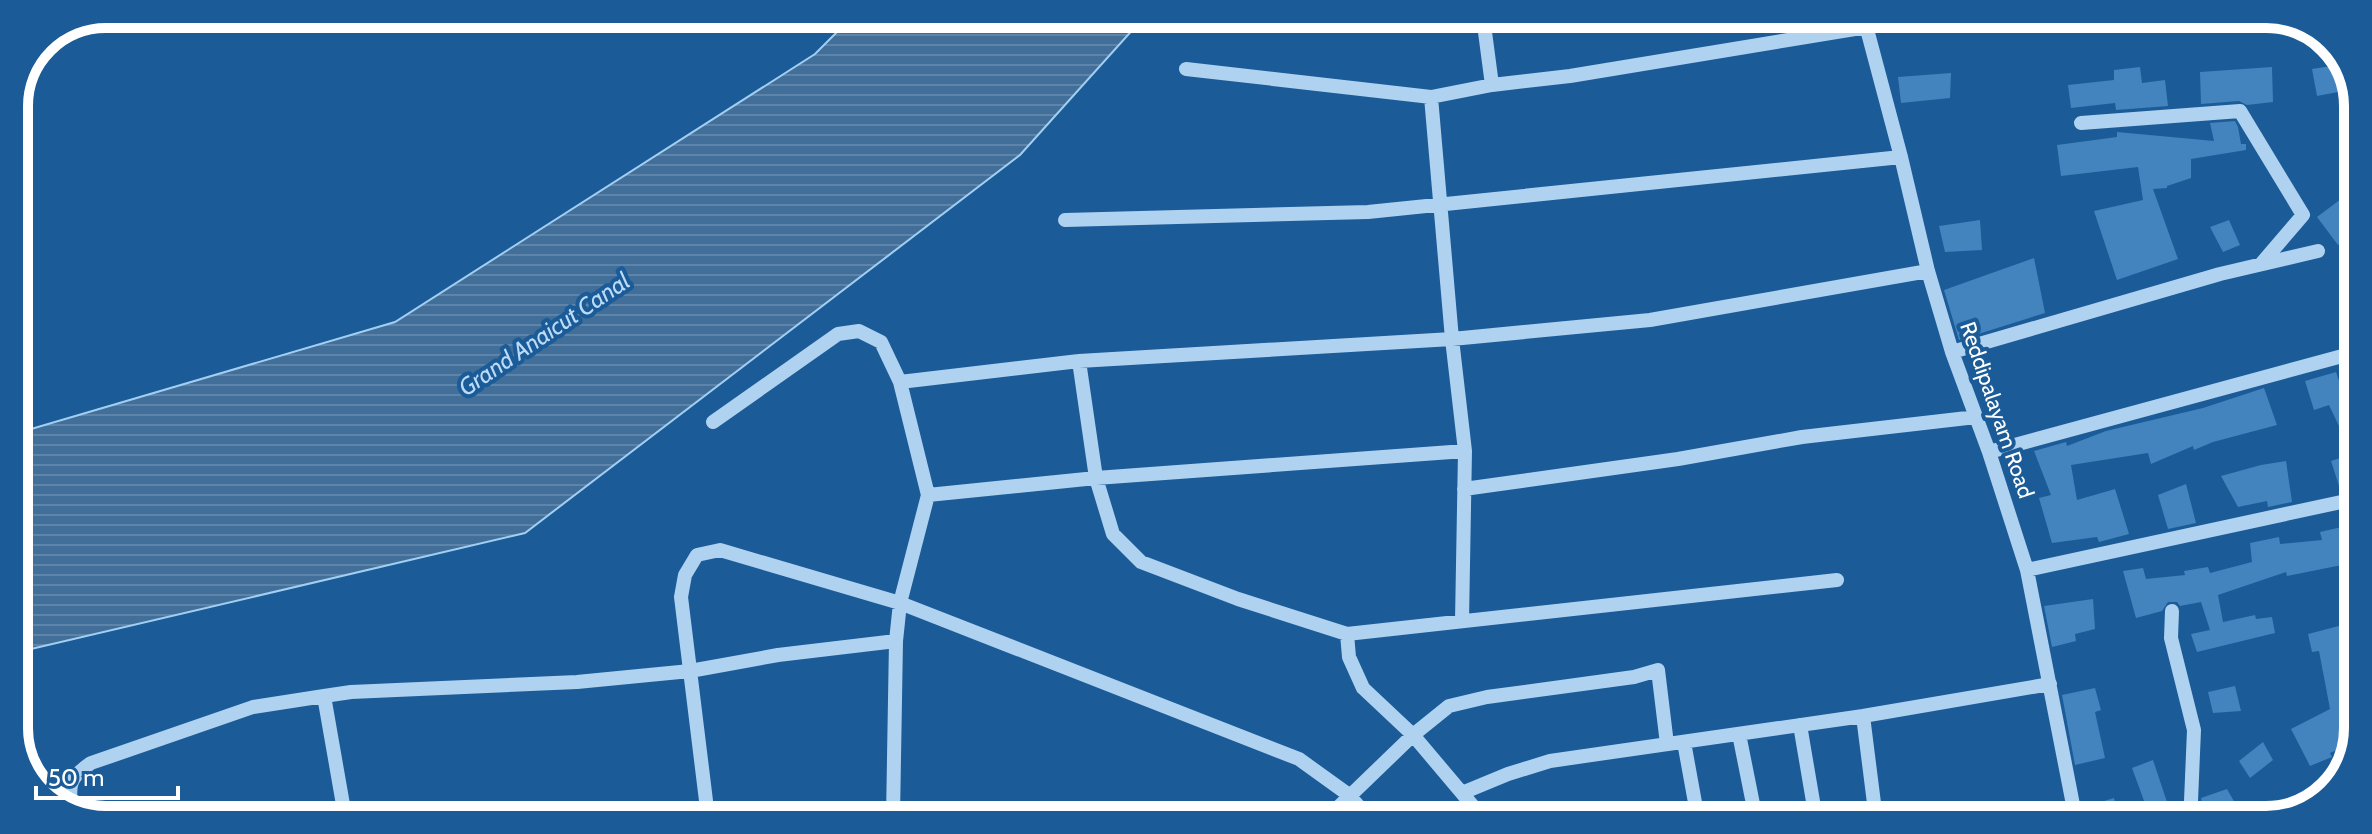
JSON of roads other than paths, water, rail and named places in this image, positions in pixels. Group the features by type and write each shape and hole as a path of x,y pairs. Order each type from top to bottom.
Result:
{"street":[{"path":"1484,28 1492,85"},
{"path":"1186,69 1431,97 1492,85 1570,76 1833,28"},
{"name":"Reddipalayam Road","path":"1868,28 1928,271 1952,352 1989,452 2027,570 2073,806"},
{"path":"1431,97 1439,206 1465,451 1462,621"},
{"path":"2081,123 2240,111 2303,215 2261,264"},
{"path":"1065,220 1368,212 1901,157"},
{"path":"1952,352 2261,264 2318,251"},
{"path":"900,382 1079,361 1452,339 1650,320 1928,271"},
{"path":"713,422 838,334 859,331 881,342 900,382 928,495 900,603 896,641 893,806"},
{"path":"1989,452 2344,356"},
{"path":"1079,361 1096,478 1113,534 1141,562 1238,599 1347,634 1837,580"},
{"path":"1464,489 1678,459 1802,437 1976,417"},
{"path":"928,495 1096,478 1465,451"},
{"path":"2027,570 2344,501"},
{"path":"707,806 681,597 685,575 697,555 720,550 900,603 1299,759 1349,795 1359,806"},
{"path":"2172,611 2171,638 2194,730 2192,806"},
{"path":"1347,634 1349,657 1363,688 1413,735 1473,806"},
{"path":"70,797 75,775 91,763 253,707 351,692 577,682 690,671 778,655 896,641"},
{"path":"1338,806 1413,735 1449,706 1487,697 1634,677 1658,670 1667,744"},
{"path":"1462,793 1550,761 1863,716 2050,684"},
{"path":"324,696 343,806"},
{"path":"1863,716 1874,806"},
{"path":"1800,725 1814,806"},
{"path":"1739,734 1753,806"},
{"path":"1684,742 1696,806"}],"water":[{"name":"Grand Anaicut Canal","path":"841,28 1134,28 1020,155 525,533 28,650 28,430 395,322 815,54"}]}
